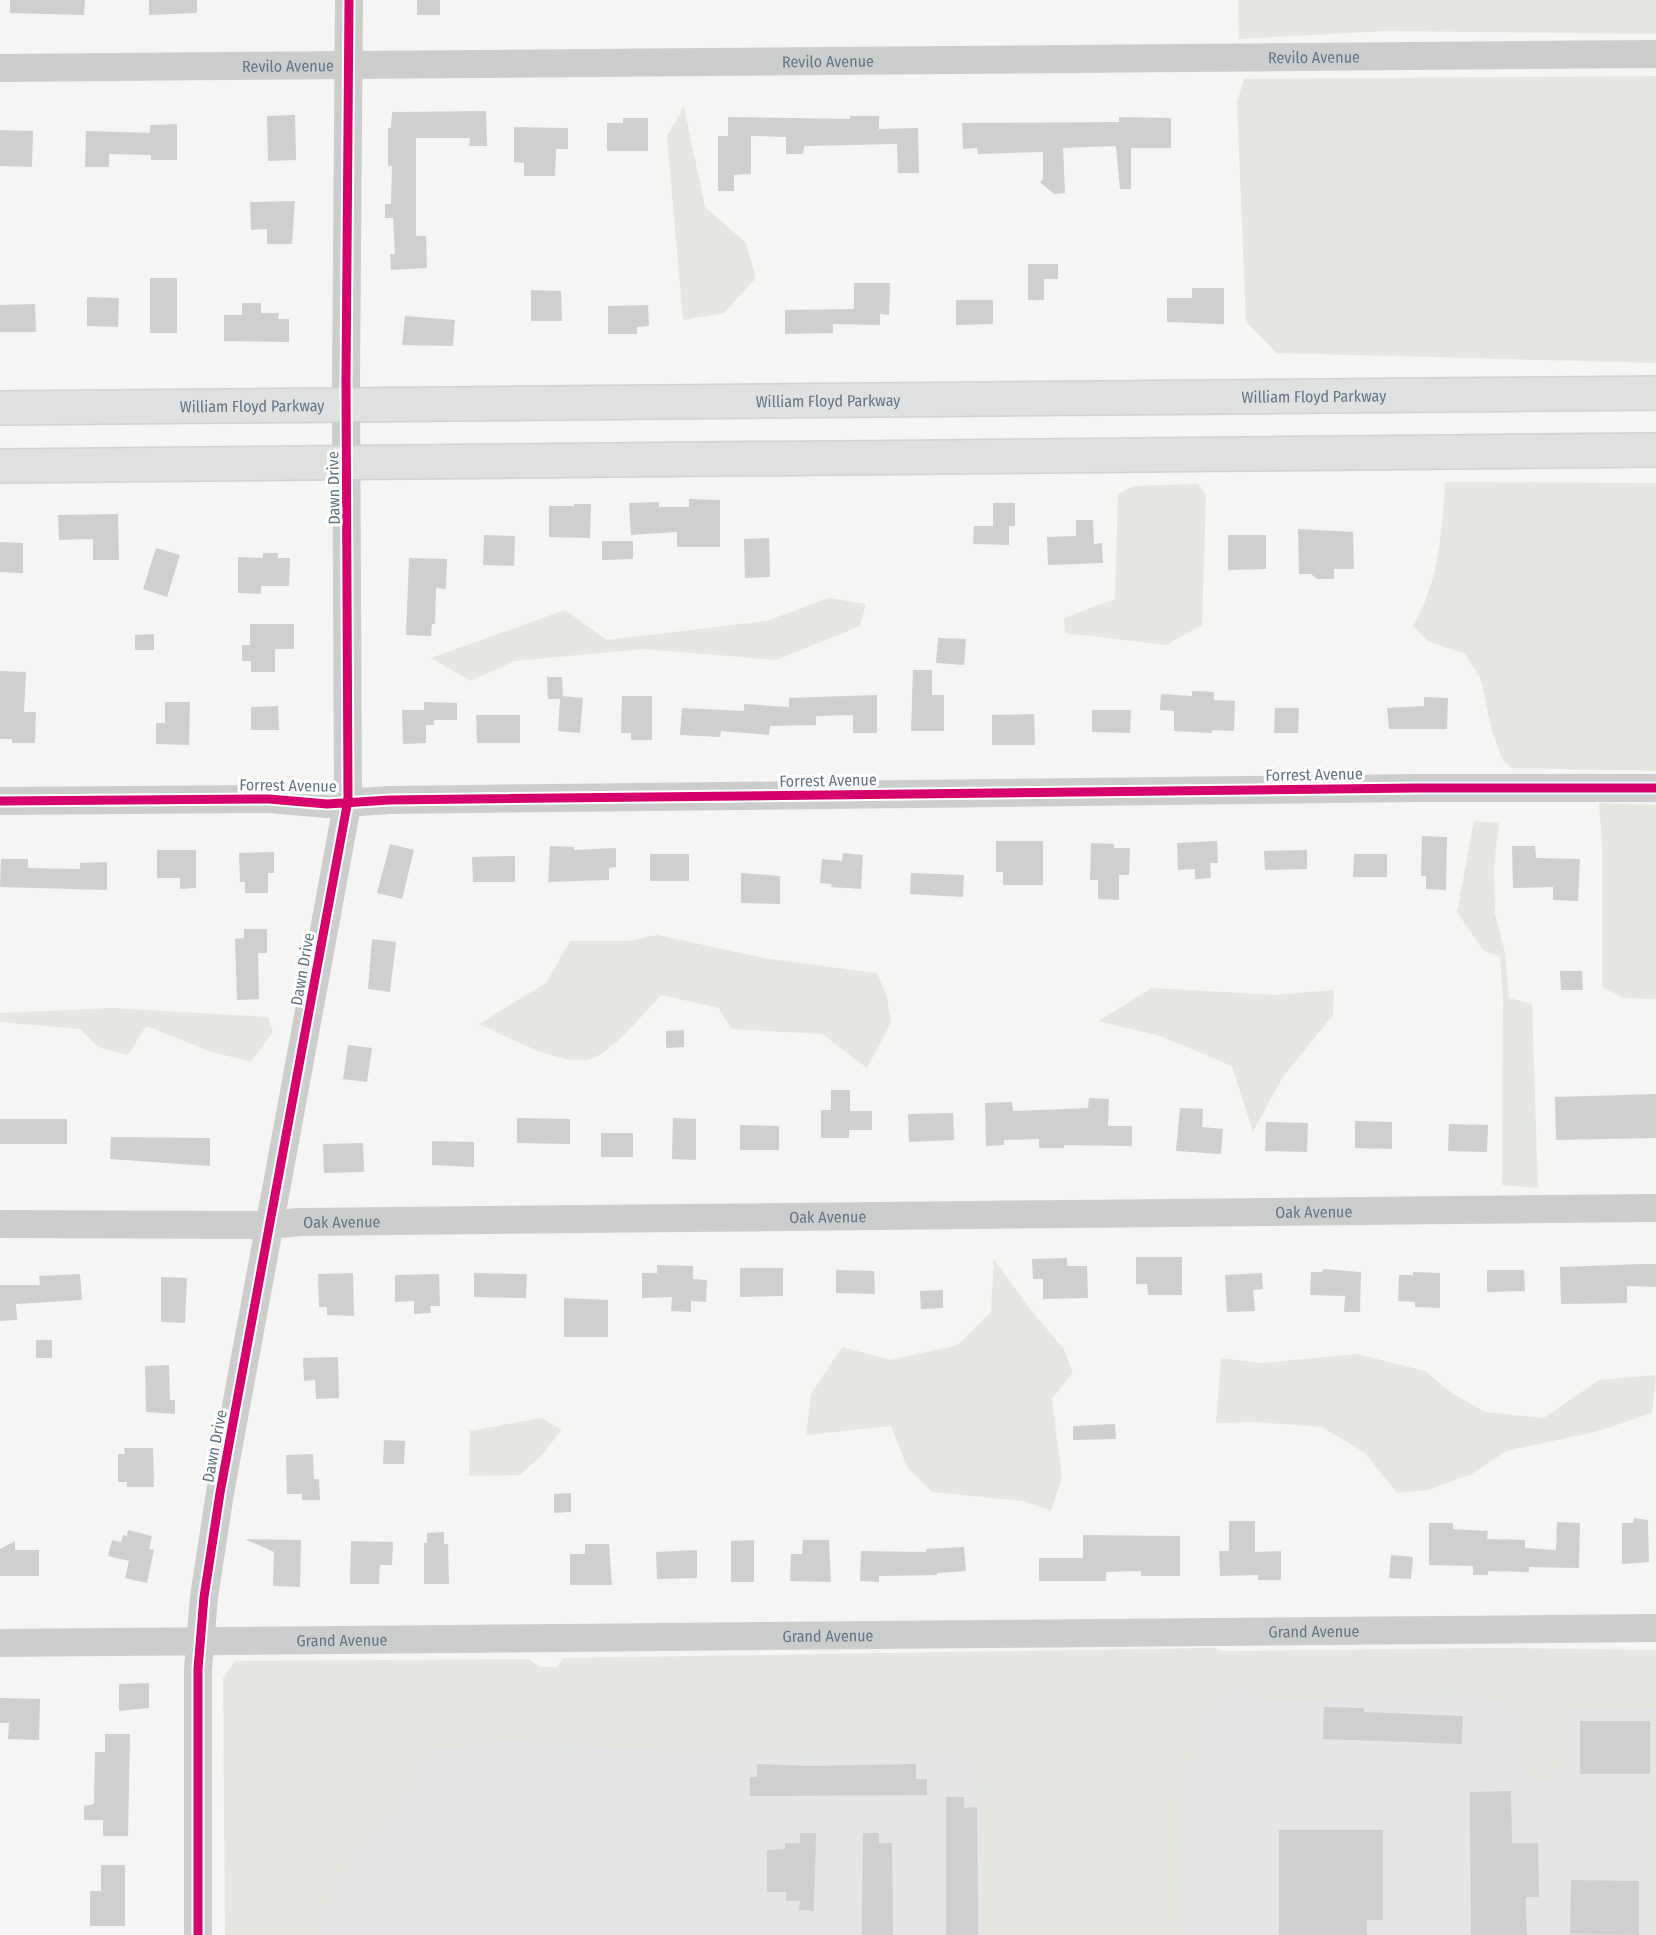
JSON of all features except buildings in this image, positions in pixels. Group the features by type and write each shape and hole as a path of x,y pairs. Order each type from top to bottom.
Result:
{"highway":[{"name":"William Floyd Parkway","path":"0,408 1656,393"},
{"path":"0,466 1656,450"}],"street":[{"name":"Dawn Drive","path":"198,1935 198,1669 204,1597 220,1493 348,800 349,0"},
{"name":"Revilo Avenue","path":"0,68 349,63 1656,54"},
{"name":"Forrest Avenue","path":"0,801 269,800 327,804 348,800 1416,788 1656,788"},
{"name":"Oak Avenue","path":"0,1224 270,1225 300,1222 548,1217 1656,1208"},
{"name":"Grand Avenue","path":"0,1643 1656,1628"}],"shaded area":[{"path":"1238,0 1656,0 1656,34 1387,31 1239,39"},
{"path":"1656,76 1656,363 1277,353 1246,322 1237,102 1244,79"},
{"path":"684,107 705,207 746,243 756,278 724,313 683,320 667,136"},
{"path":"1445,482 1656,483 1656,771 1512,768 1502,759 1491,728 1481,680 1465,654 1428,641 1413,626 1429,592 1438,557"},
{"path":"1198,484 1206,495 1202,625 1166,645 1065,633 1064,618 1115,599 1118,494 1134,486"},
{"path":"829,598 866,604 860,626 776,660 644,649 515,661 470,681 431,658 565,610 607,640 766,621"},
{"path":"1599,803 1656,805 1656,999 1623,998 1602,987 1602,843"},
{"path":"1474,821 1499,823 1494,866 1495,914 1505,952 1509,998 1532,1004 1538,1188 1502,1185 1503,997 1500,957 1483,950 1457,912"},
{"path":"657,935 769,959 877,973 887,997 891,1023 867,1068 822,1034 731,1029 719,1008 661,995 610,1047 593,1058 581,1060 567,1059 536,1050 479,1024 546,983 570,941 627,941"},
{"path":"1152,988 1275,995 1334,990 1333,1015 1282,1078 1253,1132 1232,1066 1160,1036 1098,1021"},
{"path":"112,1008 268,1017 273,1032 251,1062 209,1051 146,1026 128,1055 98,1047 80,1029 0,1022 0,1013"},
{"path":"994,1259 1033,1313 1063,1348 1073,1372 1052,1399 1062,1477 1051,1511 1024,1501 932,1492 907,1467 891,1426 806,1435 811,1394 842,1347 890,1360 958,1345 991,1312"},
{"path":"1357,1354 1425,1371 1453,1394 1485,1412 1544,1418 1599,1380 1656,1375 1652,1413 1599,1431 1506,1451 1472,1474 1428,1490 1397,1493 1365,1453 1322,1427 1254,1422 1216,1423 1221,1358 1261,1363"},
{"path":"541,1418 562,1429 543,1454 520,1475 469,1476 470,1431"},
{"path":"1215,1648 1224,1651 1497,1648 1656,1650 1656,1709 1572,1707 1559,1715 1563,1743 1552,1782 1533,1775 1516,1710 1477,1694 1267,1701 1228,1683 1218,1699 1202,1715 1171,1810 1174,1935 988,1935 986,1773 963,1754 682,1752 502,1740 425,1752 404,1792 341,1866 322,1903 322,1935 225,1935 223,1678 235,1661 529,1659 551,1676 563,1658"},
{"path":"1656,1652 1656,1935 238,1935 234,1671"}],"cycle path":[{"path":"198,1935 198,1669 204,1597 220,1493 348,800 346,381 349,0"},
{"path":"0,801 269,799 327,804 390,800 1416,788 1656,788"}]}
